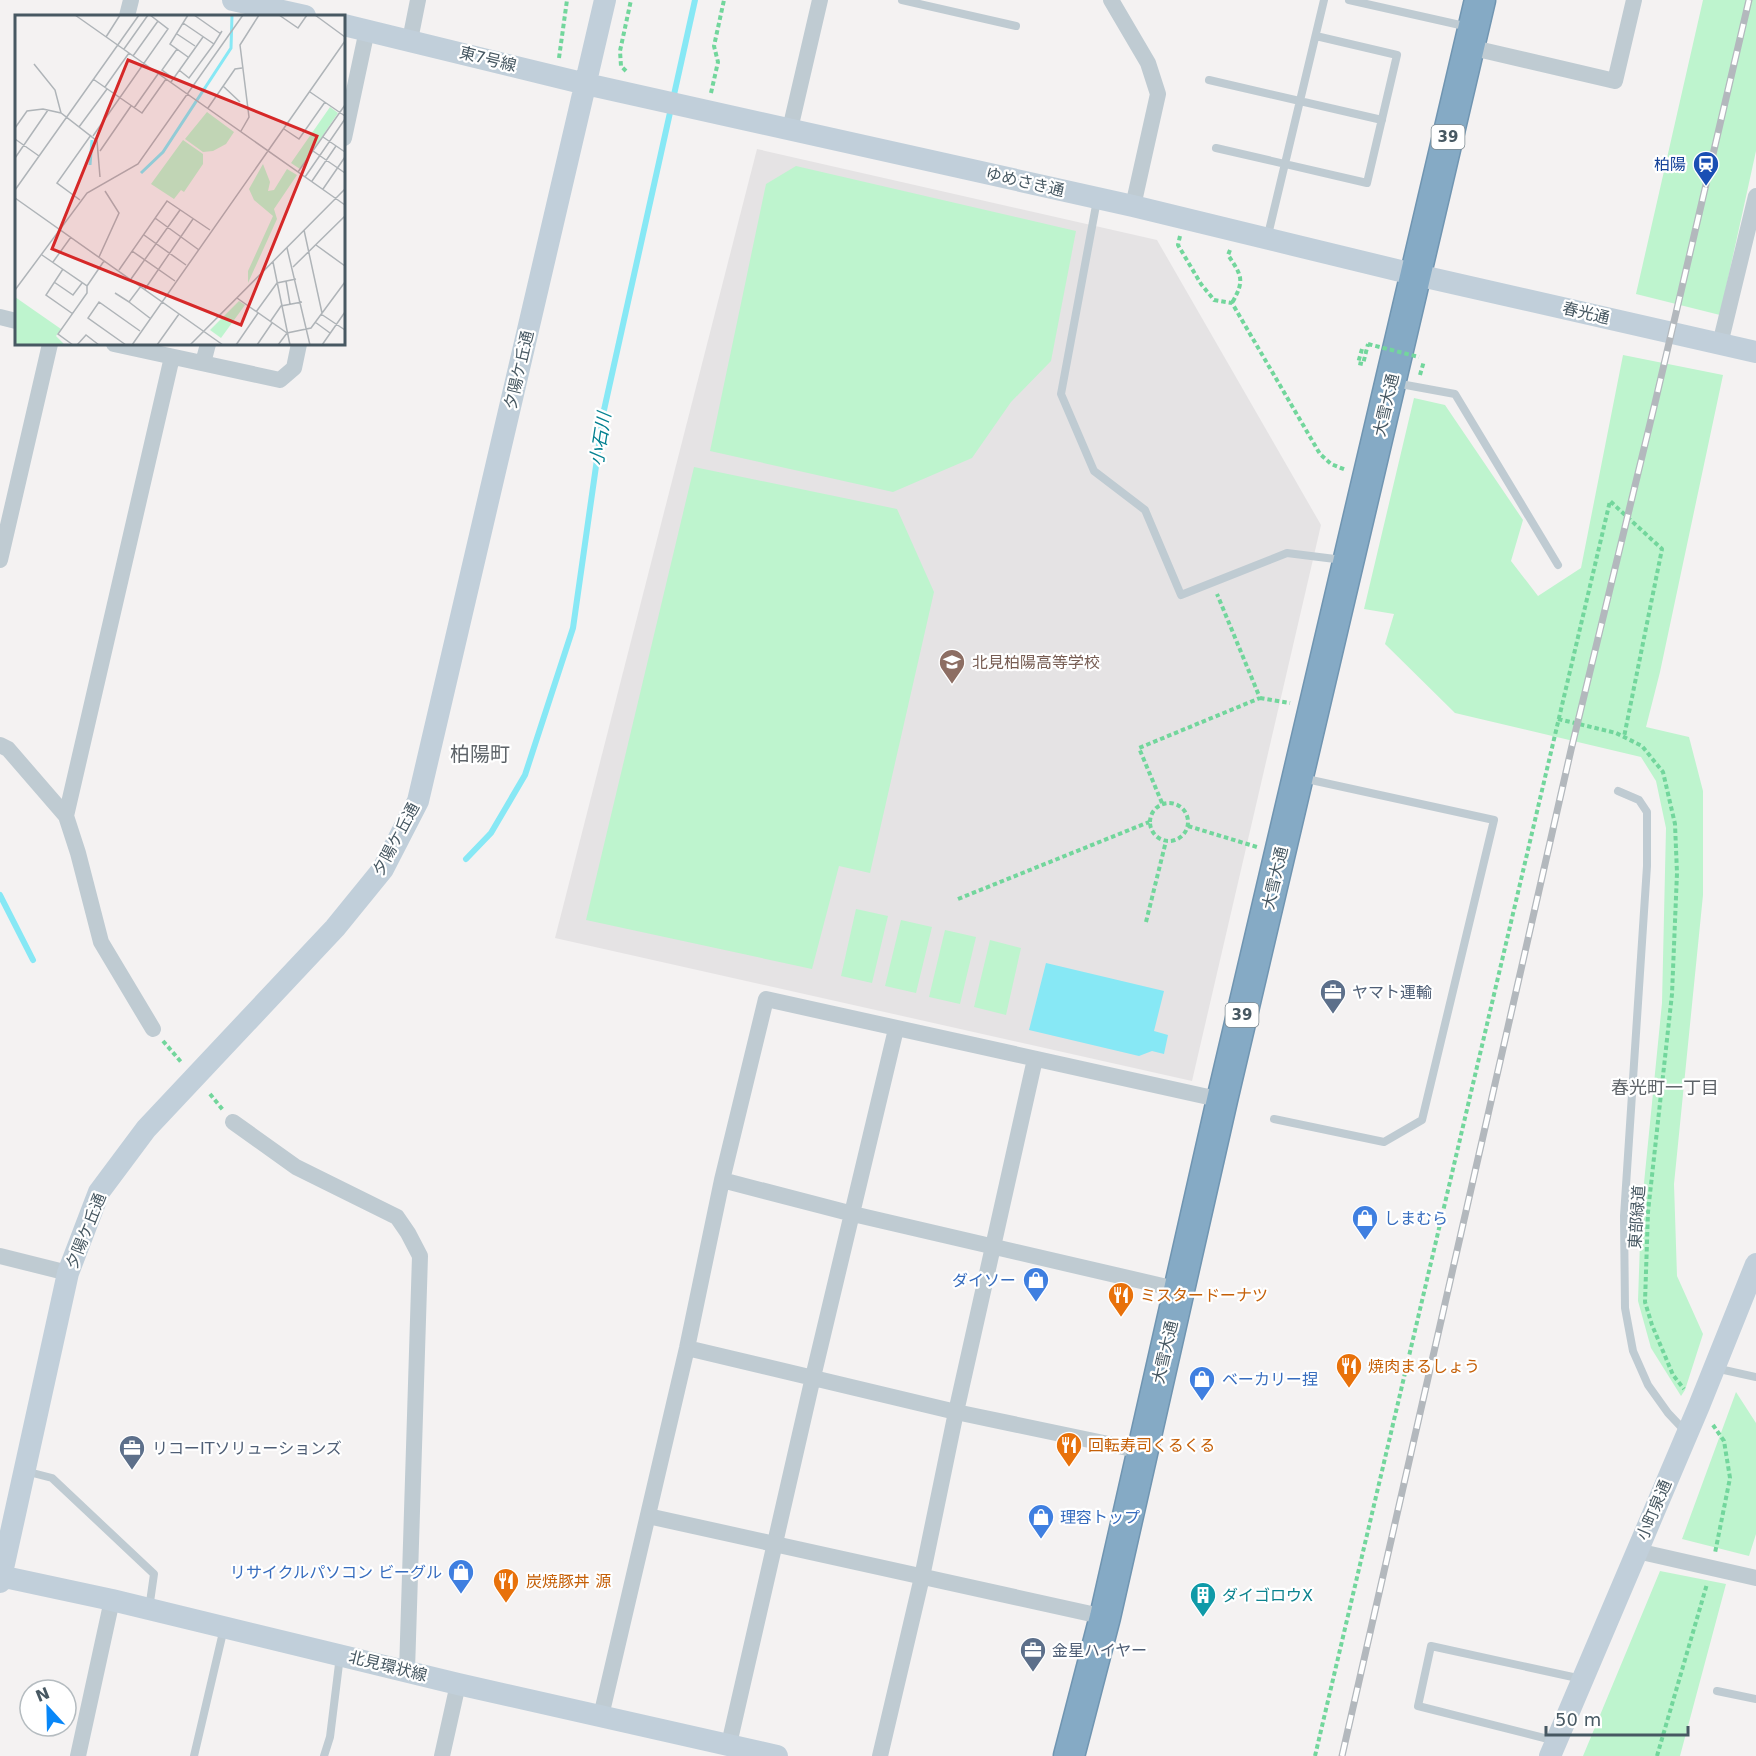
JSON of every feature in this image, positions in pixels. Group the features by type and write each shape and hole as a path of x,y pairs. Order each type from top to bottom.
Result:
{"highway":[{"name":"大雪大通","path":"1070,1756 1105,1617 1222,1100 1480,0"}],"street":[{"path":"127,15 131,0"},
{"path":"233,0 290,15"},
{"path":"410,40 418,0"},
{"name":"夕陽ケ丘通","path":"0,1579 68,1273 99,1192 146,1129 335,928 383,869 418,801 605,0"},
{"path":"790,129 820,0"},
{"path":"1111,0 1148,63 1158,94 1132,206"},
{"path":"1471,38 1616,81 1634,0"},
{"name":"東7号線","path":"345,25 586,84 631,84"},
{"path":"345,133 367,30"},
{"name":"ゆめさき通","path":"631,84 702,100 790,129 1132,206 1417,275"},
{"path":"1720,344 1756,196"},
{"name":"春光通","path":"1417,275 1756,352"},
{"path":"0,317 15,321"},
{"path":"0,560 51,345"},
{"path":"118,345 280,380 294,368 299,345"},
{"path":"203,363 208,345"},
{"path":"66,816 172,357"},
{"path":"0,745 8,749 66,816 101,942 153,1029"},
{"path":"602,1716 687,1348 722,1180 766,999 1222,1100"},
{"path":"729,1744 896,1029"},
{"path":"880,1756 922,1577 1035,1059"},
{"path":"233,1122 296,1167 397,1216 420,1256 407,1671"},
{"path":"722,1180 853,1214 1180,1290"},
{"path":"0,1256 68,1273"},
{"name":"小町泉通","path":"1553,1749 1756,1264"},
{"path":"687,1348 957,1412 1142,1451"},
{"path":"648,1516 1105,1617"},
{"path":"1637,1551 1756,1578"},
{"name":"北見環状線","path":"0,1579 112,1600 458,1684 777,1756"},
{"path":"78,1756 112,1600"},
{"path":"442,1756 458,1684"}],"lane":[{"path":"902,0 1016,26"},
{"path":"1267,239 1324,0"},
{"path":"1349,0 1471,38"},
{"path":"1216,148 1367,183 1397,55 1316,36"},
{"path":"1209,80 1382,120"},
{"path":"1097,198 1061,394 1094,471 1145,510 1181,595 1287,553 1349,561"},
{"path":"1391,382 1455,394 1558,566"},
{"path":"1274,1119 1384,1142 1422,1120 1494,819 1298,777"},
{"path":"1618,790 1639,800 1647,812 1647,866 1624,1216 1625,1308 1633,1351 1648,1385 1668,1413 1687,1433"},
{"path":"1714,1367 1756,1377"},
{"path":"25,1471 52,1478 154,1574 149,1609"},
{"path":"194,1756 224,1627"},
{"path":"1553,1749 1418,1706 1431,1646 1582,1679"},
{"path":"324,1756 330,1737 340,1654"},
{"path":"1717,1691 1756,1699"}],"path":[{"path":"559,58 567,0"},
{"path":"631,0 620,51 621,66 631,84"},
{"path":"702,100 718,62 714,46 724,0"},
{"path":"548,56 565,57"},
{"path":"1183,219 1178,245 1201,284 1214,300 1233,303"},
{"path":"1233,303 1242,287 1241,274 1228,255 1234,231"},
{"path":"1233,303 1320,454 1331,464 1368,480"},
{"path":"1362,349 1358,363 1363,364 1368,344 1419,357"},
{"path":"1315,1756 1610,501 1662,549 1624,737"},
{"path":"1212,583 1260,698"},
{"path":"1162,803 1139,747 1260,698 1315,708"},
{"name":"東部緑道","path":"1558,719 1617,733 1642,746 1663,772 1676,834 1677,873 1672,994 1648,1212 1646,1302 1652,1325 1673,1375 1724,1441 1730,1478 1712,1567 1657,1756"},
{"path":"1162,803 1176,804 1187,814 1188,826 1183,836 1177,840 1166,841 1155,836 1149,822 1155,808 1162,803"},
{"path":"958,899 1149,822"},
{"path":"1188,826 1281,852"},
{"path":"1146,922 1166,841"},
{"path":"153,1029 182,1064"}],"shaded area":[{"name":"北見柏陽高等学校","path":"757,149 1157,240 1321,525 1192,1081 555,938"}],"green space":[{"path":"1703,0 1756,0 1756,151 1720,315 1636,294"},
{"path":"796,166 1076,231 1051,361 1011,402 972,458 893,492 710,451 766,184"},
{"path":"1623,355 1723,375 1660,672 1646,727 1689,737 1703,791 1703,895 1674,1184 1677,1276 1703,1334 1681,1396 1651,1348 1638,1301 1641,1213 1662,1003 1666,828 1656,781 1641,757 1455,713 1385,644 1394,614 1364,609 1414,398 1445,405 1523,520 1511,561 1538,596 1581,568"},
{"path":"694,467 897,509 934,592 870,873 839,866 812,969 586,920"},
{"path":"856,909 888,916 872,983 841,976"},
{"path":"901,920 932,927 916,993 885,986"},
{"path":"945,930 976,937 960,1004 929,997"},
{"path":"990,940 1021,948 1006,1015 974,1007"},
{"path":"1736,1392 1756,1423 1756,1534 1749,1556 1682,1539"},
{"path":"1660,1571 1726,1584 1680,1756 1583,1756"}],"water":[{"path":"1046,963 1164,991 1154,1031 1168,1035 1164,1054 1152,1051 1139,1056 1029,1030"}],"waterway":[{"name":"小石川","path":"466,859 491,833 525,775 573,628 604,410 695,0"},
{"path":"0,895 33,960"}],"railway":[{"path":"1342,1756 1571,750 1749,0"}],"place":[{"name":"柏陽","path":"1706,187"},
{"name":"北見柏陽高等学校","path":"952,685"},
{"name":"ヤマト運輸","path":"1333,1015"},
{"name":"しまむら","path":"1365,1241"},
{"name":"ダイソー","path":"1036,1303"},
{"name":"ミスタードーナツ","path":"1121,1318"},
{"name":"焼肉まるしょう","path":"1349,1389"},
{"name":"ベーカリー捏","path":"1202,1402"},
{"name":"回転寿司くるくる","path":"1069,1468"},
{"name":"リコーITソリューションズ","path":"132,1471"},
{"name":"理容トップ","path":"1041,1540"},
{"name":"リサイクルパソコン ビーグル","path":"461,1595"},
{"name":"炭焼豚丼 源","path":"506,1604"},
{"name":"ダイゴロウX","path":"1203,1618"},
{"name":"金星ハイヤー","path":"1033,1673"}],"district":[{"name":"柏陽町","path":"480,754"},
{"name":"春光町一丁目","path":"1665,1087"}]}
